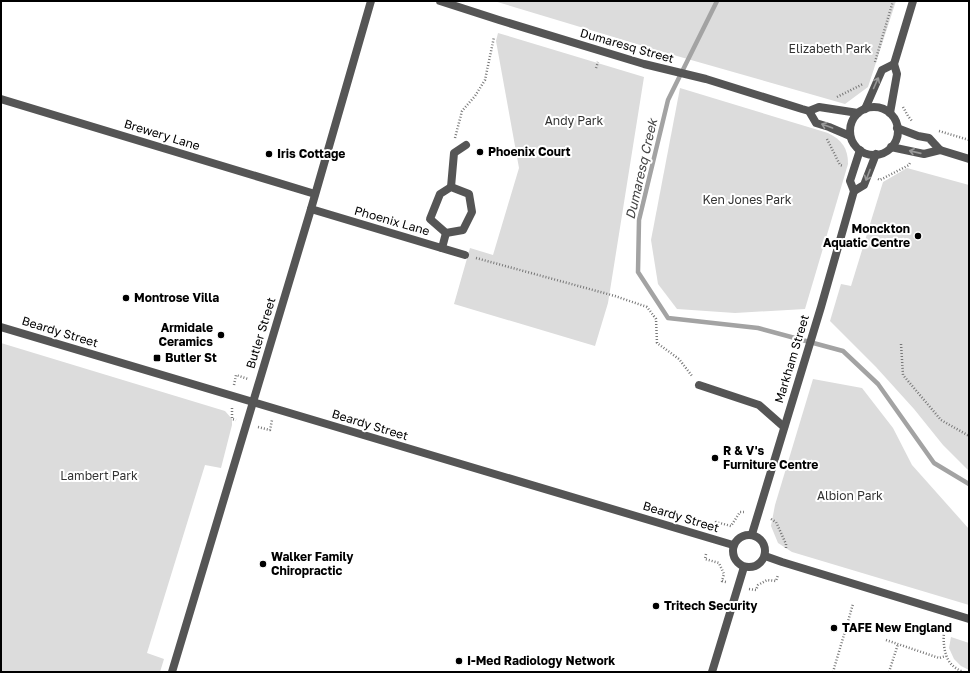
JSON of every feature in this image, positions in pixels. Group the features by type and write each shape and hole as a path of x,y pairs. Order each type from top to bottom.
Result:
{"street":[{"name":"Butler Street","path":"172,672 311,209 371,1"},
{"name":"Dumaresq Street","path":"440,1 644,64 706,79 809,111 819,107 861,111"},
{"path":"890,113 898,74 894,64 913,1"},
{"path":"861,111 873,107 882,109 890,113 895,120 897,128 896,138 891,147 884,152 867,154 860,150 854,144 850,136 850,128 852,120 861,111 882,70 894,64"},
{"name":"Brewery Lane","path":"1,99 315,194"},
{"name":"Dumaresq Street","path":"809,111 816,123 829,126 850,136"},
{"path":"897,128 918,136 929,138 940,150 969,159"},
{"path":"451,187 454,153 466,144"},
{"path":"891,147 924,154 940,150"},
{"name":"Markham Street","path":"752,534 798,384 854,191 850,181 860,150"},
{"name":"Markham Street","path":"854,191 864,185 876,154"},
{"path":"446,233 430,218 440,194 451,187"},
{"path":"446,233 463,230 472,212 469,194 451,187"},
{"name":"Phoenix Lane","path":"311,209 466,255"},
{"path":"442,248 446,233"},
{"name":"Beardy Street","path":"1,327 733,545"},
{"path":"699,385 759,405 784,427"},
{"path":"752,534 757,536 763,542 765,547 765,556 756,566 750,568 744,567 737,563 733,557 733,545 740,536 752,534"},
{"path":"765,556 969,618"},
{"path":"712,672 744,567"}],"path":[{"path":"873,67 893,1"},
{"path":"458,150 453,144 462,111 475,96 485,80 494,37"},
{"path":"596,68 597,63"},
{"path":"836,98 869,81"},
{"path":"902,105 908,116 917,124"},
{"path":"935,130 969,140"},
{"path":"826,137 840,166 847,168"},
{"path":"873,177 880,180 909,164 910,160"},
{"path":"466,255 615,296 647,307 656,319 657,343 679,359 699,385"},
{"path":"901,344 903,375 942,420 969,436"},
{"path":"234,383 236,375 244,378"},
{"path":"257,427 270,430 272,422"},
{"path":"713,529 716,522 731,526 740,512 744,512"},
{"path":"771,519 776,522 786,544 786,548"},
{"path":"706,554 705,559 719,563 724,574 722,581 726,582"},
{"path":"749,589 756,590 758,585 767,580 776,581 778,575"},
{"path":"833,672 853,604"},
{"path":"944,632 946,656 951,665 963,672"},
{"path":"886,640 939,658 946,656"},
{"path":"889,672 898,644"}],"green space":[{"name":"Elizabeth Park","path":"494,1 896,1 868,87 845,104 670,54"},
{"name":"Andy Park","path":"498,33 644,77 608,303 595,346 454,304 470,248 493,255 519,168 496,41"},
{"name":"Ken Jones Park","path":"680,88 828,133 843,145 847,153 848,164 805,309 735,313 677,309 658,284 651,240"},
{"name":"Monckton Aquatic Centre","path":"907,168 969,185 969,471 943,445 914,409 876,367 830,321 841,284 851,286 883,182"},
{"name":"Lambert Park","path":"1,343 225,411 232,419 232,425 221,468 205,465 147,653 164,659 160,672 1,672"},
{"name":"Albion Park","path":"813,379 862,388 893,428 912,465 969,529 969,605 792,552 778,543 771,526 775,505"},
{"path":"951,637 969,643 969,670 961,666 954,659 949,648"}],"waterway":[{"name":"Dumaresq Creek","path":"717,1 668,100 639,220 638,272 668,318 758,328 843,351 878,384 934,463 969,484"}],"place":[{"name":"Phoenix Court","path":"480,152"},
{"name":"Iris Cottage","path":"269,154"},
{"name":"Monckton Aquatic Centre","path":"918,236"},
{"name":"Montrose Villa","path":"126,298"},
{"name":"Armidale Ceramics","path":"221,335"},
{"name":"Butler St","path":"157,358"},
{"name":"R & V's Furniture Centre","path":"715,458"},
{"name":"Walker Family Chiropractic","path":"263,564"},
{"name":"Tritech Security","path":"656,606"},
{"name":"TAFE New England","path":"834,628"},
{"name":"I-Med Radiology Network","path":"459,661"}]}
